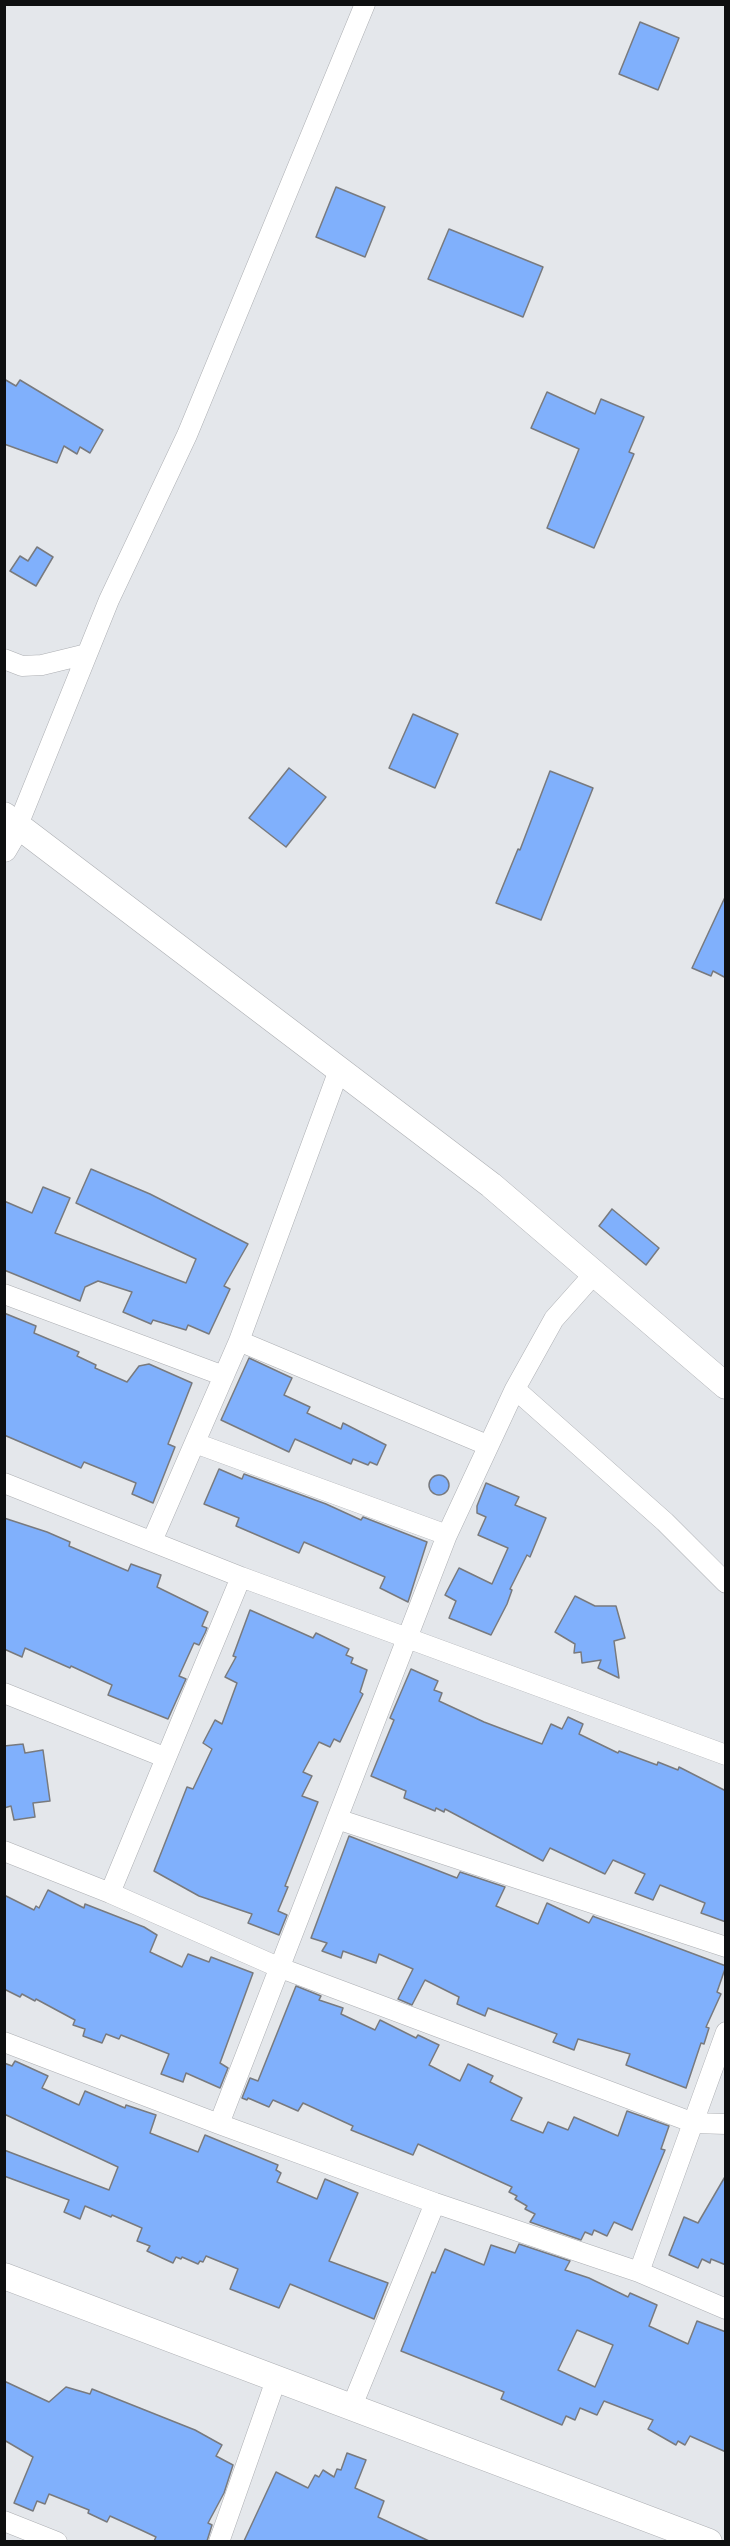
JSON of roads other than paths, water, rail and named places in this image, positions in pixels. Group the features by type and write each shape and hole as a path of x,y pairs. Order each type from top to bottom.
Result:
{"street":[{"path":"4,849 11,820 132,549 187,435 365,4"},
{"path":"4,659 22,666 42,665 87,654"},
{"path":"11,820 491,1185 726,1386"},
{"path":"152,1541 238,1341 339,1070"},
{"path":"219,2124 278,1967 409,1640 447,1535 514,1389 554,1318 594,1274"},
{"path":"4,1294 224,1376"},
{"path":"238,1341 487,1445"},
{"path":"514,1389 665,1522 726,1584"},
{"path":"195,1443 447,1535"},
{"path":"4,1484 241,1577 726,1755"},
{"path":"110,1893 164,1757 241,1577"},
{"path":"4,1693 164,1757"},
{"path":"337,1819 726,1947"},
{"path":"4,1851 110,1893 278,1967 694,2123 726,2124"},
{"path":"639,2272 726,2032"},
{"path":"4,2042 435,2203 639,2272 726,2309"},
{"path":"352,2406 435,2203"},
{"path":"4,2276 709,2541"},
{"path":"219,2541 277,2377"},
{"path":"4,2521 57,2541"}]}
